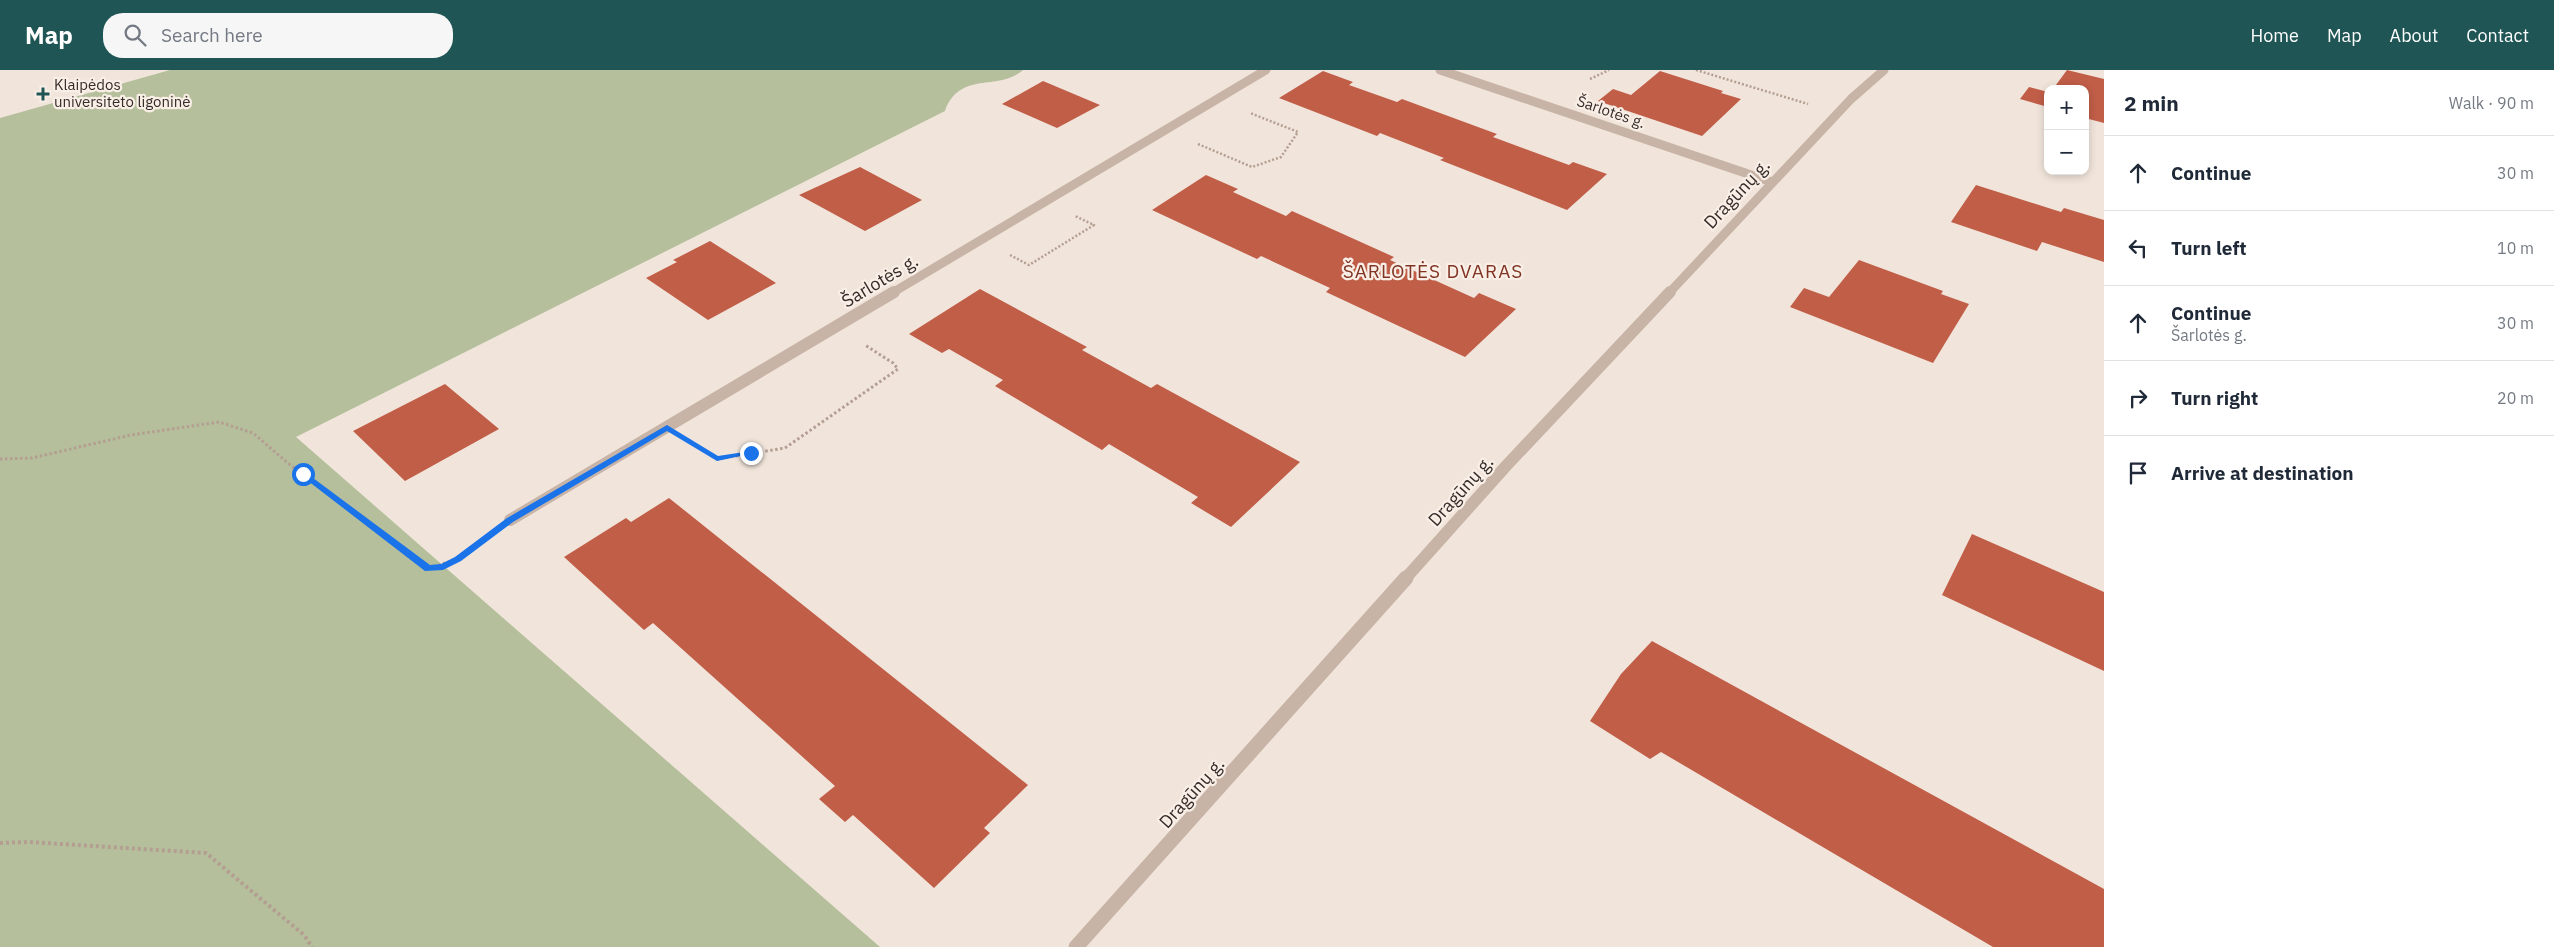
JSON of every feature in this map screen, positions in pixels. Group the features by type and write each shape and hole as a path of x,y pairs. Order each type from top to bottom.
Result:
{"street":[{"name":"Šarlotės g.","path":"510,520 1266,70"},
{"name":"Šarlotės g.","path":"1440,70 1772,182"},
{"name":"Dragūnų g.","path":"1076,947 1506,466 1839,111 1875,76 1884,70"}],"path":[{"path":"1590,79 1609,70"},
{"path":"1696,70 1790,100 1839,111"},
{"path":"1165,130 1252,167 1280,157 1298,132 1216,100"},
{"path":"981,240 1029,265 1094,225 1045,202"},
{"path":"667,427 717,459 785,448 898,369 893,363 836,326"},
{"path":"0,459 32,458 131,435 219,422 253,433 288,464 428,568 443,567 458,559 510,520"},
{"path":"0,843 29,842 206,853 304,935 312,947"}],"green space":[{"path":"170,70 1023,70 1003,80 981,83 960,90 952,98 945,111 296,437 880,947 0,947 0,118"}],"building":[{"path":"2067,70 2104,79 2104,123 2089,119 2089,85 2056,85"},
{"path":"1323,71 1353,82 1349,85 1397,102 1402,99 1497,134 1493,137 1569,165 1573,162 1607,174 1567,210 1440,160 1444,158 1380,133 1377,136 1279,98"},
{"path":"1660,71 1723,91 1721,93 1741,99 1702,136 1598,101 1613,89 1631,95"},
{"path":"1043,81 1100,105 1057,128 1002,104"},
{"path":"2029,87 2044,91 2044,106 2020,99"},
{"path":"860,167 922,200 865,231 799,195"},
{"path":"1206,175 1238,189 1233,192 1286,216 1292,211 1394,257 1390,260 1474,298 1479,293 1516,309 1465,357 1326,292 1330,288 1261,256 1257,259 1152,210"},
{"path":"1976,185 2061,212 2064,208 2104,220 2104,262 2042,242 2037,251 1951,222"},
{"path":"710,241 776,283 708,320 646,278 677,262 673,260"},
{"path":"1859,260 1943,291 1941,294 1969,304 1933,363 1790,307 1804,288 1829,297"},
{"path":"980,289 1087,347 1082,350 1151,388 1157,384 1300,462 1231,527 1191,503 1198,497 1109,444 1102,450 995,386 1003,380 949,349 942,353 909,334"},
{"path":"445,384 499,429 405,481 353,431"},
{"path":"669,498 1028,785 984,828 990,833 934,888 853,815 845,822 819,799 835,786 653,623 644,630 564,557 626,518 631,522"},
{"path":"1972,534 2104,592 2104,671 1942,595"},
{"path":"1652,641 2104,889 2104,947 1993,947 1661,752 1650,759 1590,721 1621,674"}],"place":[{"name":"Klaipėdos universiteto ligoninė","path":"43,94"}],"district":[{"name":"ŠARLOTĖS DVARAS","path":"1433,271"}],"route":[{"path":"303,474 428,568 443,567 458,559 510,520 667,427 717,459 751,453"}]}
